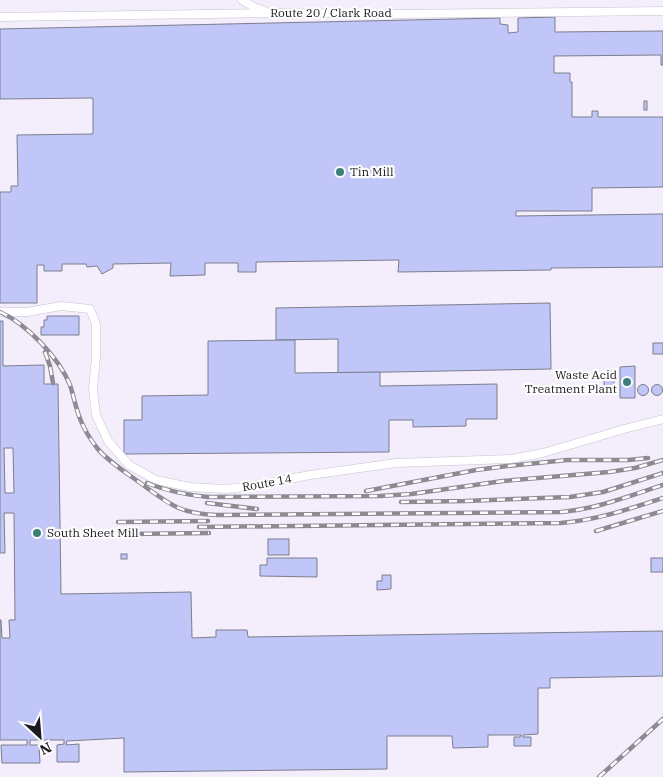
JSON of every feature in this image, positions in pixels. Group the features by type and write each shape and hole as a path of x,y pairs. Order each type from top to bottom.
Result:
{"street":[{"path":"242,0 259,9 280,13"},
{"name":"Route 20 / Clark Road","path":"0,17 663,11"},
{"name":"Route 14","path":"0,312 27,312 61,306 90,309 96,324 96,357 93,388 96,415 108,441 129,465 156,480 190,487 226,489 246,487 310,475 396,463 511,458 543,453 663,419"}],"building":[{"name":"Tin Mill","path":"555,17 555,32 663,31 663,65 661,65 661,55 554,56 554,73 570,73 570,82 572,82 572,117 592,117 592,111 598,111 598,117 663,117 663,187 592,188 592,211 516,211 516,216 663,214 663,267 398,272 399,260 256,262 256,272 238,272 238,263 205,263 205,275 170,276 171,263 113,264 113,268 102,274 97,266 87,267 86,264 62,264 62,271 44,271 44,265 37,265 37,303 0,303 0,192 11,192 11,186 18,186 17,135 93,134 93,98 0,99 0,29 500,18 500,24 508,25 508,33 518,32 518,18"},
{"path":"644,101 647,101 647,110 644,110"},
{"path":"550,303 551,369 338,373 338,339 276,340 276,308"},
{"path":"47,316 79,316 79,335 41,335 41,327 44,327 44,320 47,320"},
{"name":"South Sheet Mill","path":"0,321 3,321 3,366 44,365 44,384 58,384 61,594 191,592 192,638 216,637 216,630 247,630 248,637 663,631 663,676 550,678 550,688 538,688 538,734 523,735 523,737 531,737 531,746 514,746 514,737 520,737 521,735 488,735 488,747 453,748 452,736 387,736 387,769 124,772 124,738 67,741 66,745 79,744 79,762 57,762 57,745 64,744 64,740 30,740 30,745 39,745 40,763 2,763 1,745 27,745 27,740 0,740 0,620 2,638 10,638 9,620 15,620 14,513 4,513 5,553 0,553","holes":["4,448 13,448 14,493 5,493"]},
{"path":"295,340 295,373 380,372 380,386 497,384 497,419 466,419 466,426 413,427 413,420 389,420 389,452 124,454 124,420 142,420 142,396 208,395 208,341"},
{"path":"653,343 663,343 663,354 653,354"},
{"name":"Waste Acid Treatment Plant","path":"635,366 635,398 620,398 620,367"},
{"path":"608,371 614,371 614,388 604,388 604,379 608,379"},
{"path":"643,384 649,390 643,396 637,390"},
{"path":"657,384 663,390 657,396 651,390"},
{"path":"268,539 289,539 289,555 268,555"},
{"path":"121,554 127,554 127,559 121,559"},
{"path":"267,558 317,558 317,577 260,576 260,565 267,565"},
{"path":"651,558 663,558 663,572 651,572"},
{"path":"382,575 391,575 391,589 377,590 377,581 382,581"}],"railway":[{"path":"0,312 31,333 50,353 70,385 84,428 107,459 164,500 187,511 217,515 561,512 600,505 663,485"},
{"path":"45,352 53,383"},
{"path":"366,491 507,466 567,460 628,460 648,458"},
{"path":"147,483 177,492 208,497 380,496 411,494 503,481 609,472 635,468 663,460"},
{"path":"401,502 570,497 603,492 663,473"},
{"path":"199,527 561,523 600,517 663,498"},
{"path":"207,503 257,509"},
{"path":"596,531 663,511"},
{"path":"118,522 208,521"},
{"path":"128,534 209,533"},
{"path":"599,777 663,719"}],"place":[{"name":"Tin Mill","path":"340,172"},
{"name":"Waste Acid Treatment Plant","path":"627,382"},
{"name":"South Sheet Mill","path":"37,533"}]}
